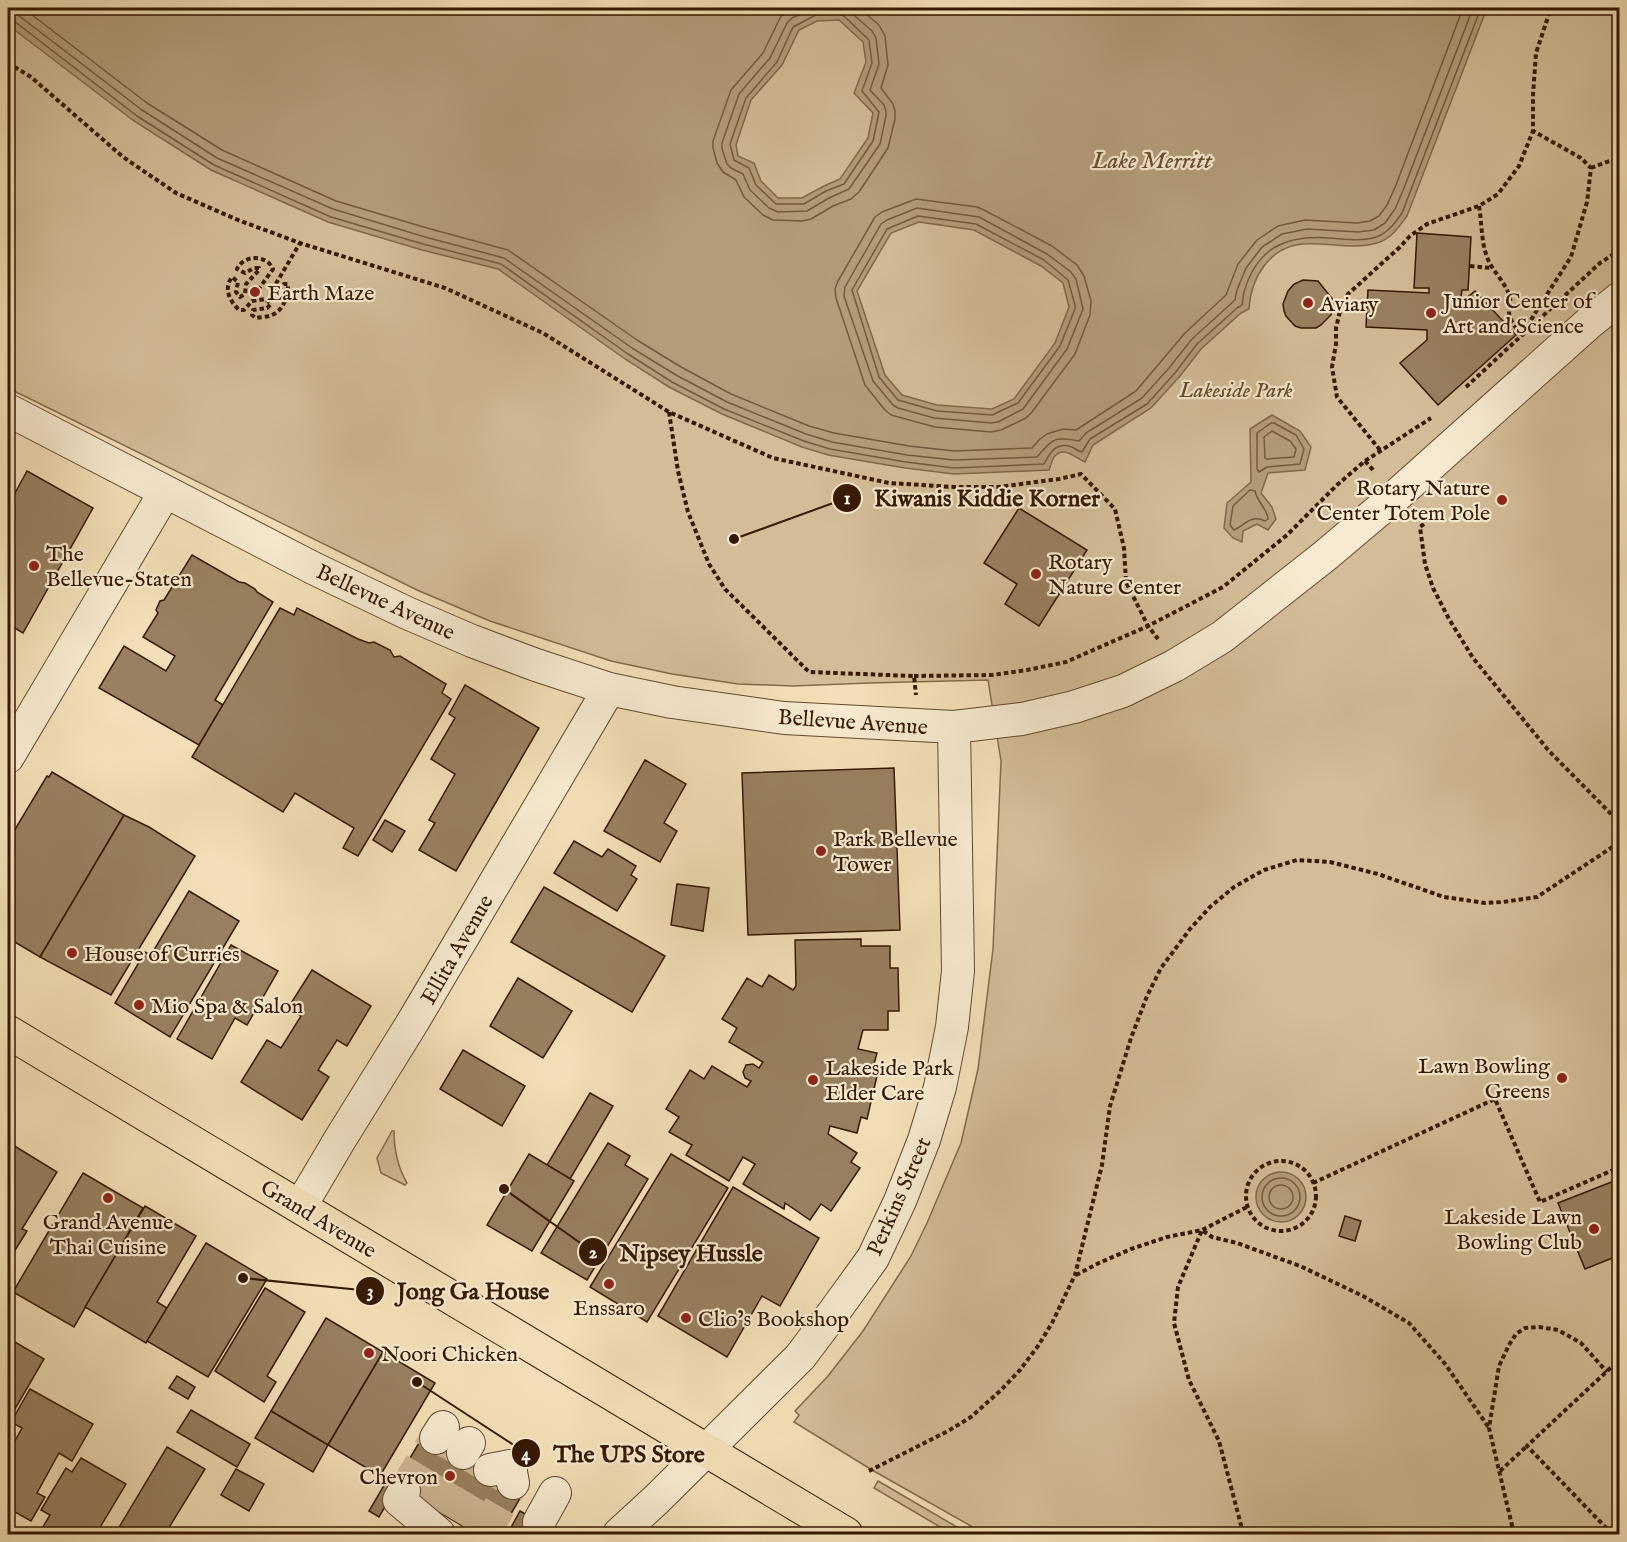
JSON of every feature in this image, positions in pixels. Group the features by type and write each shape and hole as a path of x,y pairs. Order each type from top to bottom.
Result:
{"main road":[{"name":"Grand Avenue","path":"8,1032 846,1534"}],"street":[{"name":"Bellevue Avenue","path":"8,410 305,564 418,618 536,665 609,688 672,702 784,718 954,727 1022,720 1074,707 1123,691 1174,666 1222,637 1326,555 1397,495 1620,298"},
{"path":"8,757 165,492"},
{"name":"Ellita Avenue","path":"300,1207 420,1010 609,688"},
{"name":"Perkins Street","path":"619,1534 800,1357 873,1258 900,1201 924,1140 940,1087 952,1027 958,971 954,727"},
{"path":"404,1491 399,1500 441,1524"},
{"path":"539,1522 555,1493"}],"path":[{"path":"1380,450 1337,397 1332,367 1336,328 1341,307 1347,294 1410,236 1427,224 1479,206 1498,194 1520,166 1533,131 1536,53 1551,8"},
{"path":"8,63 31,77 123,157 176,193 238,220 300,243 445,288 543,333 669,412 773,458 889,483 954,487 998,487 1081,474 1115,509 1124,548 1126,582 1148,626 1174,666"},
{"path":"1533,131 1581,158 1591,168"},
{"path":"1591,168 1620,157"},
{"path":"1522,336 1536,310 1571,257 1587,202 1591,168"},
{"path":"1479,206 1486,256 1507,291 1510,299 1511,319 1522,336"},
{"path":"258,290 273,269 271,263 264,259 249,259 239,265 237,269 245,273 254,268 259,268 259,270 246,284 245,294 240,297 236,292 238,282 232,277 228,287 231,303 239,310 244,310 252,301 266,300 271,304 267,308 253,310 252,315 256,318 274,315 286,301 288,284 284,284 279,290 274,290 274,287 300,243"},
{"path":"1459,393 1600,262 1620,250"},
{"path":"1470,266 1492,268"},
{"path":"669,412 678,471 688,512 709,564 725,589 809,672 914,676 992,675 1066,662 1148,626 1223,586 1287,535 1337,485 1365,461 1429,421 1436,414"},
{"path":"1365,461 1378,474"},
{"path":"1424,524 1420,527 1425,564 1433,588 1473,657 1562,766 1620,823"},
{"path":"914,676 917,725"},
{"path":"869,1471 971,1417 1020,1370 1052,1323 1075,1275 1102,1165 1110,1106 1131,1038 1147,996 1161,968 1190,928 1210,907 1234,887 1264,870 1297,860 1330,861 1444,897 1485,903 1521,901 1537,897 1620,842"},
{"path":"1313,1183 1495,1099 1540,1202 1620,1167"},
{"path":"1272,1162 1287,1162 1308,1174 1313,1183 1316,1195 1312,1212 1298,1227 1287,1231 1274,1231 1261,1226 1252,1218 1245,1195 1252,1176 1261,1167 1272,1162"},
{"path":"1075,1275 1131,1249 1167,1237 1202,1230 1247,1207"},
{"path":"1202,1230 1212,1238 1237,1243 1300,1266 1363,1296 1409,1323 1446,1365 1489,1428 1514,1534"},
{"path":"1202,1230 1178,1287 1174,1323 1189,1380 1219,1441 1242,1534"},
{"path":"1489,1428 1499,1366 1512,1339 1525,1328 1539,1327 1558,1330 1581,1343 1607,1372"},
{"path":"1500,1471 1620,1359"},
{"path":"1527,1446 1612,1534"}],"green space":[{"name":"Lakeside Park","path":"8,8 1619,8 1619,1534 985,1534 872,1470 794,1422 799,1415 795,1411 828,1376 863,1331 911,1256 961,1143 978,1069 993,949 1001,761 988,680 793,686 738,684 672,674 611,661 490,621 417,590 8,388"},
{"path":"394,1131 398,1164 407,1183 405,1185 381,1173 377,1158"},
{"path":"878,1481 969,1534 952,1534 874,1488"}],"water":[{"name":"Lake Merritt","path":"8,8 1487,8 1407,216 1391,236 1377,243 1362,246 1303,244 1289,247 1276,254 1264,266 1255,281 1249,309 1241,313 1201,349 1151,408 1093,445 1085,462 1062,452 1054,457 1049,470 954,474 828,455 802,447 722,414 669,387 625,359 498,269 422,250 328,222 211,170 134,121 8,25","holes":["839,20 863,42 866,62 854,93 873,113 868,138 840,179 802,198 778,198 761,181 754,163 738,156 736,145 751,100 782,65 799,30 817,21","919,222 974,230 1041,266 1063,283 1069,307 1055,343 1014,399 992,409 937,405 902,395 885,375 857,291 891,233"]},
{"path":"1272,415 1300,431 1311,447 1305,470 1268,473 1261,493 1272,507 1276,519 1268,530 1257,524 1243,531 1242,542 1233,538 1224,528 1227,503 1251,482 1250,429"},
{"path":"1286,1172 1299,1179 1305,1187 1305,1207 1299,1215 1291,1221 1276,1222 1263,1215 1257,1207 1256,1192 1263,1179 1271,1173"}],"building":[{"name":"Junior Center of Art and Science","path":"1417,233 1471,237 1468,290 1462,290 1461,297 1464,300 1475,291 1516,335 1438,405 1400,363 1427,340 1427,330 1366,327 1368,290 1429,293 1429,288 1414,288"},
{"name":"Aviary","path":"1303,280 1318,281 1334,301 1331,315 1316,328 1295,326 1284,311 1283,304 1288,291 1294,284"},
{"name":"The Bellevue-Staten","path":"27,471 93,508 23,633 8,624 8,506"},
{"name":"Rotary Nature Center","path":"1019,508 1087,550 1039,626 1005,604 1017,584 984,563"},
{"path":"192,555 239,582 245,583 273,602 215,700 223,705 199,745 99,688 124,646 166,671 175,656 143,637 158,613 156,610 160,601 164,600"},
{"path":"280,608 294,615 297,608 358,639 369,643 374,642 390,650 394,657 400,656 446,684 442,693 451,699 358,856 343,848 354,828 295,793 283,812 192,757"},
{"path":"465,685 539,728 456,871 419,850 435,823 429,820 455,774 431,759 455,718 449,714"},
{"path":"645,760 686,784 664,823 677,831 660,862 604,831"},
{"name":"Park Bellevue Tower","path":"894,768 900,930 748,935 742,773"},
{"path":"52,772 124,815 40,957 8,938 8,841 47,776 49,777"},
{"path":"124,815 149,827 195,856 111,995 40,957"},
{"path":"385,820 405,831 392,852 373,840"},
{"path":"574,841 602,857 608,849 636,866 631,875 637,879 617,911 554,873"},
{"path":"677,884 709,888 703,931 671,925"},
{"path":"544,887 665,956 632,1012 511,942"},
{"path":"189,891 239,921 170,1037 115,1003 145,952 151,955"},
{"name":"Lakeside Park Elder Care","path":"861,939 861,946 890,946 890,968 898,968 899,1011 888,1011 888,1030 863,1030 858,1049 877,1053 871,1075 877,1076 867,1119 861,1117 857,1133 830,1126 828,1134 857,1153 851,1162 860,1168 831,1211 821,1204 810,1220 785,1203 784,1209 743,1184 755,1164 743,1157 729,1181 686,1155 692,1145 669,1132 679,1117 666,1109 690,1070 704,1079 712,1066 747,1087 751,1081 745,1078 743,1072 746,1065 753,1064 759,1068 763,1062 729,1042 737,1028 722,1019 747,978 762,987 769,975 793,990 796,986 795,940"},
{"path":"231,945 278,971 247,1025 235,1018 212,1059 177,1039"},
{"path":"312,970 371,1006 347,1046 337,1040 318,1070 329,1077 302,1120 241,1082 267,1040 281,1048 301,1016 288,1008"},
{"path":"518,978 572,1011 543,1058 490,1026"},
{"path":"463,1050 525,1086 502,1126 440,1089"},
{"path":"590,1093 613,1106 570,1179 547,1165"},
{"path":"8,1142 57,1172 22,1229 27,1231 9,1260 8,1260"},
{"path":"608,1143 630,1156 625,1165 648,1179 587,1280 541,1253"},
{"path":"529,1154 574,1181 532,1251 487,1225"},
{"path":"671,1154 728,1188 647,1322 590,1287"},
{"path":"83,1173 143,1208 74,1327 13,1292"},
{"name":"Lakeside Lawn Bowling Club","path":"1614,1181 1620,1193 1620,1255 1585,1269 1558,1203"},
{"path":"733,1187 819,1238 780,1306 762,1296 727,1357 658,1316"},
{"path":"145,1206 196,1236 157,1302 167,1308 146,1343 85,1307"},
{"path":"1345,1216 1361,1221 1355,1241 1339,1236"},
{"path":"206,1243 267,1279 208,1377 147,1341"},
{"path":"265,1288 305,1312 267,1376 276,1382 264,1402 215,1371"},
{"path":"326,1318 383,1352 328,1445 271,1411"},
{"path":"8,1338 44,1359 8,1421"},
{"path":"383,1352 435,1383 380,1476 328,1445"},
{"path":"177,1376 195,1387 188,1399 169,1388"},
{"path":"30,1389 93,1424 72,1461 59,1453 37,1493 45,1497 31,1521 8,1508 8,1454 22,1428 11,1422"},
{"path":"191,1410 250,1444 237,1467 177,1432"},
{"path":"271,1411 328,1445 313,1472 255,1438"},
{"name":"Chevron","path":"426,1431 525,1490 499,1534 476,1534 394,1485"},
{"path":"167,1447 205,1469 165,1534 115,1534"},
{"path":"81,1458 126,1484 96,1534 44,1534 40,1532 50,1515 41,1510 66,1468 72,1472"},
{"path":"236,1469 264,1484 249,1511 221,1495"},
{"path":"386,1482 396,1488 379,1517 369,1511"},
{"path":"520,1511 541,1523 534,1534 508,1533"}],"tunnel":[{"path":"404,1491 436,1438"},
{"path":"431,1507 463,1453"},
{"path":"458,1523 490,1470"},
{"path":"484,1534 513,1483"}],"place":[{"name":"Earth Maze","path":"255,292"},
{"name":"Aviary","path":"1308,303"},
{"name":"Junior Center of Art and Science","path":"1431,313"},
{"name":"Rotary Nature Center Totem Pole","path":"1502,500"},
{"name":"Kiwanis Kiddie Korner","path":"734,539"},
{"name":"The Bellevue-Staten","path":"34,566"},
{"name":"Rotary Nature Center","path":"1036,574"},
{"name":"Park Bellevue Tower","path":"821,851"},
{"name":"House of Curries","path":"72,953"},
{"name":"Mio Spa & Salon","path":"139,1005"},
{"name":"Lawn Bowling Greens","path":"1562,1078"},
{"name":"Lakeside Park Elder Care","path":"813,1080"},
{"name":"Nipsey Hussle","path":"504,1189"},
{"name":"Grand Avenue Thai Cuisine","path":"108,1198"},
{"name":"Lakeside Lawn Bowling Club","path":"1594,1229"},
{"name":"Jong Ga House","path":"243,1278"},
{"name":"Enssaro","path":"609,1284"},
{"name":"Clio’s Bookshop","path":"686,1318"},
{"name":"Noori Chicken","path":"369,1353"},
{"name":"The UPS Store","path":"417,1382"},
{"name":"Chevron","path":"450,1476"}]}
